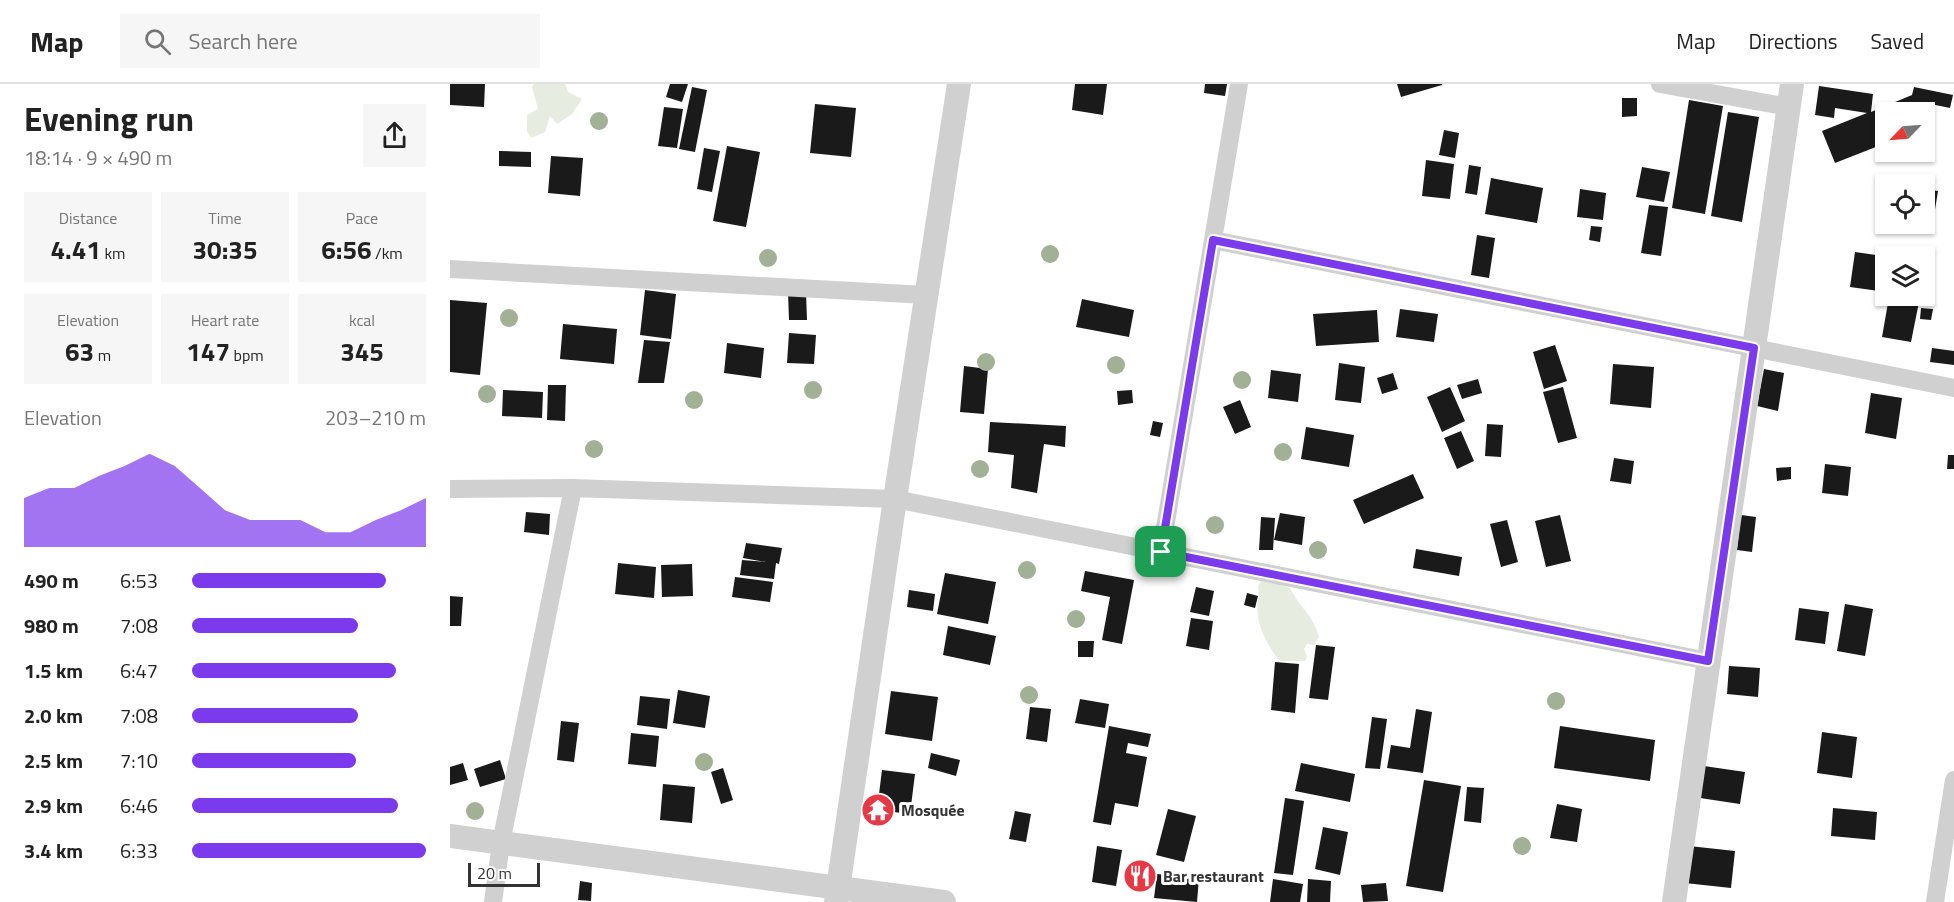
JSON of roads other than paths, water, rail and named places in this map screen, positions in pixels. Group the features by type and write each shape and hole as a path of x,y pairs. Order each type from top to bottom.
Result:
{"street":[{"path":"837,896 959,84"},
{"path":"1161,552 1239,84"},
{"path":"1660,84 1790,96 1674,902"},
{"path":"1213,240 1954,388"},
{"path":"450,269 926,295"},
{"path":"450,489 573,489 895,499 1708,661"},
{"path":"493,902 501,843 573,489"},
{"path":"1935,902 1954,780"},
{"path":"450,836 837,896 944,902"}],"place":[{"name":"Mosquée","path":"878,810"},
{"name":"Bar restaurant","path":"1140,876"}]}
